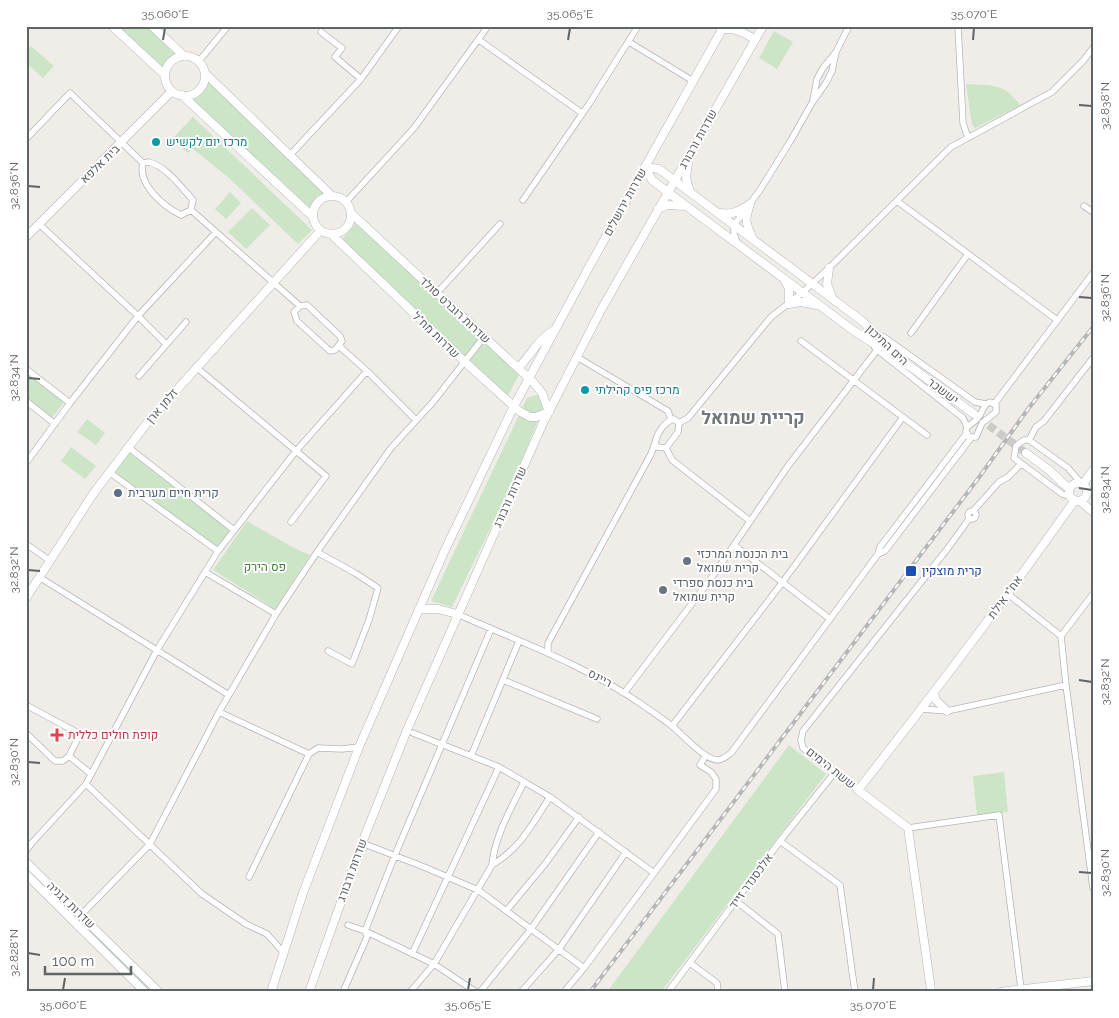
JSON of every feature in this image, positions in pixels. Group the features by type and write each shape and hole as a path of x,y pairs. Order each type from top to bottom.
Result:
{"street":[{"path":"112,26 165,75 168,86 172,91 182,95 312,216 316,227 331,234 344,231 352,214 346,202 337,196 326,196 316,204 312,216"},
{"path":"152,26 184,56"},
{"path":"199,61 228,26"},
{"path":"290,154 361,79 400,26"},
{"path":"346,202 414,128 488,26"},
{"path":"523,200 638,26"},
{"path":"743,26 753,39"},
{"name":"שדרות ורבורג","path":"309,992 362,843 406,732 452,625 549,412 588,334 753,39 763,26"},
{"path":"812,103 817,79 836,52 849,26"},
{"path":"958,26 963,123 968,138"},
{"path":"722,28 740,30 753,39"},
{"name":"שדרות ירושלים","path":"529,378 722,28"},
{"path":"321,32 342,48 335,57 361,79"},
{"path":"479,40 582,113"},
{"path":"629,42 693,81"},
{"path":"679,423 688,418 770,317 789,304 829,268 951,147 1052,92 1083,61 1093,48"},
{"path":"738,245 734,234 734,225 792,140 812,103 826,84 832,71 836,52"},
{"path":"165,75 169,64 178,57 189,56 199,61 205,73 332,196"},
{"path":"823,68 829,67 832,71"},
{"path":"182,95 188,95 199,90 205,73"},
{"path":"817,79 821,84 826,84"},
{"name":"בית אלפא","path":"26,237 172,91"},
{"path":"26,139 70,93 143,163"},
{"path":"690,154 686,178 690,192"},
{"path":"143,163 155,164 164,170 193,200 191,210 181,215 159,199 142,175 143,163"},
{"name":"הים התיכון","path":"645,167 659,169 675,180 813,283 862,321 911,367"},
{"name":"הים התיכון","path":"645,167 652,180 686,206 854,331 911,367"},
{"path":"897,201 1057,320"},
{"path":"717,213 728,214 737,212 750,204"},
{"path":"750,204 746,225 752,238"},
{"path":"658,209 667,205 686,206"},
{"path":"1084,206 1093,212"},
{"path":"191,210 300,306"},
{"name":"שדרות רוברט סולד","path":"352,214 529,378 542,392 549,412"},
{"path":"39,224 166,344"},
{"path":"437,293 500,224"},
{"name":"זלמן ארן","path":"26,598 109,472 147,423 320,230"},
{"path":"26,463 138,316 216,232"},
{"name":"שדרות מח\"ל","path":"331,234 514,406 530,417 544,415 549,412"},
{"path":"911,333 968,254"},
{"path":"829,268 828,284 833,299"},
{"path":"995,403 1093,273"},
{"path":"779,275 789,288 789,304"},
{"path":"789,304 809,303 827,311"},
{"path":"307,305 340,336 342,341 335,350 330,351 297,321 294,312 300,306 307,305"},
{"path":"862,321 975,402 995,403"},
{"path":"139,376 186,322"},
{"path":"518,368 538,342 556,329"},
{"path":"854,331 963,418 968,433 974,438 978,436 982,423 996,412 997,407 995,403"},
{"path":"81,915 150,844 220,712 276,614 317,552 391,448 484,337"},
{"path":"801,341 927,435"},
{"path":"339,346 416,420"},
{"path":"625,692 734,545 793,460 877,350"},
{"path":"577,358 668,411 671,420"},
{"path":"1029,440 1036,427 1044,422 1093,358"},
{"path":"196,367 326,476 291,522"},
{"name":"יששכר","path":"911,367 974,414"},
{"path":"26,369 70,404"},
{"path":"26,851 86,784 157,650 218,551 296,451 367,371"},
{"path":"271,992 303,893 359,746 419,609 506,421 529,378"},
{"path":"501,394 507,410 506,421"},
{"path":"26,401 55,424"},
{"path":"734,545 830,619 878,554 880,547 968,433 986,404"},
{"path":"672,726 782,583 903,417"},
{"path":"671,420 674,419 679,423"},
{"path":"548,653 548,643 552,635 651,454 659,433 671,420"},
{"path":"666,448 678,432 679,423"},
{"path":"1093,470 1076,491 1062,494 1014,458 1015,451 1020,442 1029,440 1068,468 1076,491 1093,512"},
{"path":"656,443 657,447 666,448"},
{"path":"128,447 234,530"},
{"path":"666,448 672,460 750,521"},
{"path":"1026,453 1085,499 1088,494 1093,503"},
{"name":"ששת הימים","path":"908,828 803,748 801,740 802,731 948,548 970,518 969,513 999,482 1008,477 1021,464"},
{"path":"109,472 218,551"},
{"name":"אח\"י אילת","path":"934,693 1008,594 1076,491"},
{"path":"26,544 50,560"},
{"path":"317,552 355,572 378,588 369,620 352,664 328,651"},
{"path":"205,572 276,614"},
{"path":"39,577 230,695"},
{"path":"1008,594 1061,636"},
{"path":"1092,598 1061,636 1093,888"},
{"name":"ריינס","path":"419,609 438,609 457,614 548,653 598,677 625,692 672,726 706,755 716,760 724,758 731,753 830,619"},
{"path":"452,625 461,620 469,620"},
{"path":"343,992 367,937 364,931 394,855 491,629"},
{"path":"471,756 519,641"},
{"path":"503,680 597,719"},
{"path":"922,709 948,711 1066,685"},
{"path":"858,790 934,693"},
{"path":"934,693 936,700 948,711"},
{"path":"26,705 80,734 69,756 63,761 55,761 26,733"},
{"path":"220,712 309,754"},
{"path":"413,733 499,767 550,797 654,873"},
{"path":"248,878 309,754 318,748 342,749 359,746"},
{"path":"564,992 584,968 716,788 716,779 711,772 700,765 706,755"},
{"path":"69,756 91,774"},
{"path":"412,954 499,767"},
{"name":"אלכסנדר זייד","path":"668,992 835,772"},
{"path":"410,992 434,964 492,865 494,849 500,832 524,782"},
{"path":"86,784 202,894 246,924 267,934 284,952"},
{"path":"492,865 517,847 550,797"},
{"path":"932,991 908,828 999,815 1021,989"},
{"path":"507,910 545,864 579,817"},
{"path":"480,992 531,929 599,832"},
{"path":"780,842 840,885 855,992"},
{"path":"362,843 478,890 584,968"},
{"path":"521,992 559,949 626,852"},
{"name":"שדרות דגניה","path":"26,862 159,992"},
{"name":"שדרות דגניה","path":"26,874 145,992"},
{"path":"736,901 778,934 785,992"},
{"path":"348,925 434,964 476,992"},
{"path":"690,963 717,983 718,992"},
{"path":"1001,992 1093,981"}],"green space":[{"path":"115,26 149,26 177,52 161,69"},
{"path":"774,31 793,42 777,69 759,58"},
{"path":"31,46 54,66 43,78 26,63 26,51"},
{"path":"209,80 325,191 307,211 191,101"},
{"path":"966,84 990,85 1003,89 1020,105 975,128 972,125"},
{"path":"193,117 312,230 298,244 229,178 193,149 188,153 172,139"},
{"path":"230,192 241,203 226,219 215,209"},
{"path":"252,208 270,225 246,249 228,232"},
{"path":"357,221 481,338 465,359 339,243"},
{"path":"485,341 520,373 507,397 468,362"},
{"path":"26,373 64,402 52,418 26,397"},
{"path":"537,395 542,398 545,404 510,488 452,607 431,601 527,398"},
{"path":"87,419 105,433 96,445 77,432"},
{"path":"71,447 96,466 85,479 61,461"},
{"path":"128,452 230,530 218,548 113,472"},
{"name":"פס הירק","path":"247,521 310,555 275,609 213,570"},
{"path":"789,745 826,774 661,992 607,992"},
{"path":"1004,772 1008,812 977,816 973,776"},
{"path":"26,863 158,992 147,992 26,873"}],"tunnel":[{"path":"979,418 1026,453"}],"railway":[{"path":"590,992 980,476 1028,409 1093,327"}],"place":[{"name":"מרכז יום לקשיש","path":"156,142"},
{"name":"מרכז פיס קהילתי","path":"585,390"},
{"name":"קרית חיים מערבית","path":"118,493"},
{"name":"בית הכנסת המרכזי קרית שמואל","path":"687,561"},
{"name":"קרית מוצקין","path":"911,571"},
{"name":"בית כנסת ספרדי קרית שמואל","path":"663,590"},
{"name":"קופת חולים כללית","path":"57,735"}],"district":[{"name":"קריית שמואל","path":"753,418"}]}
